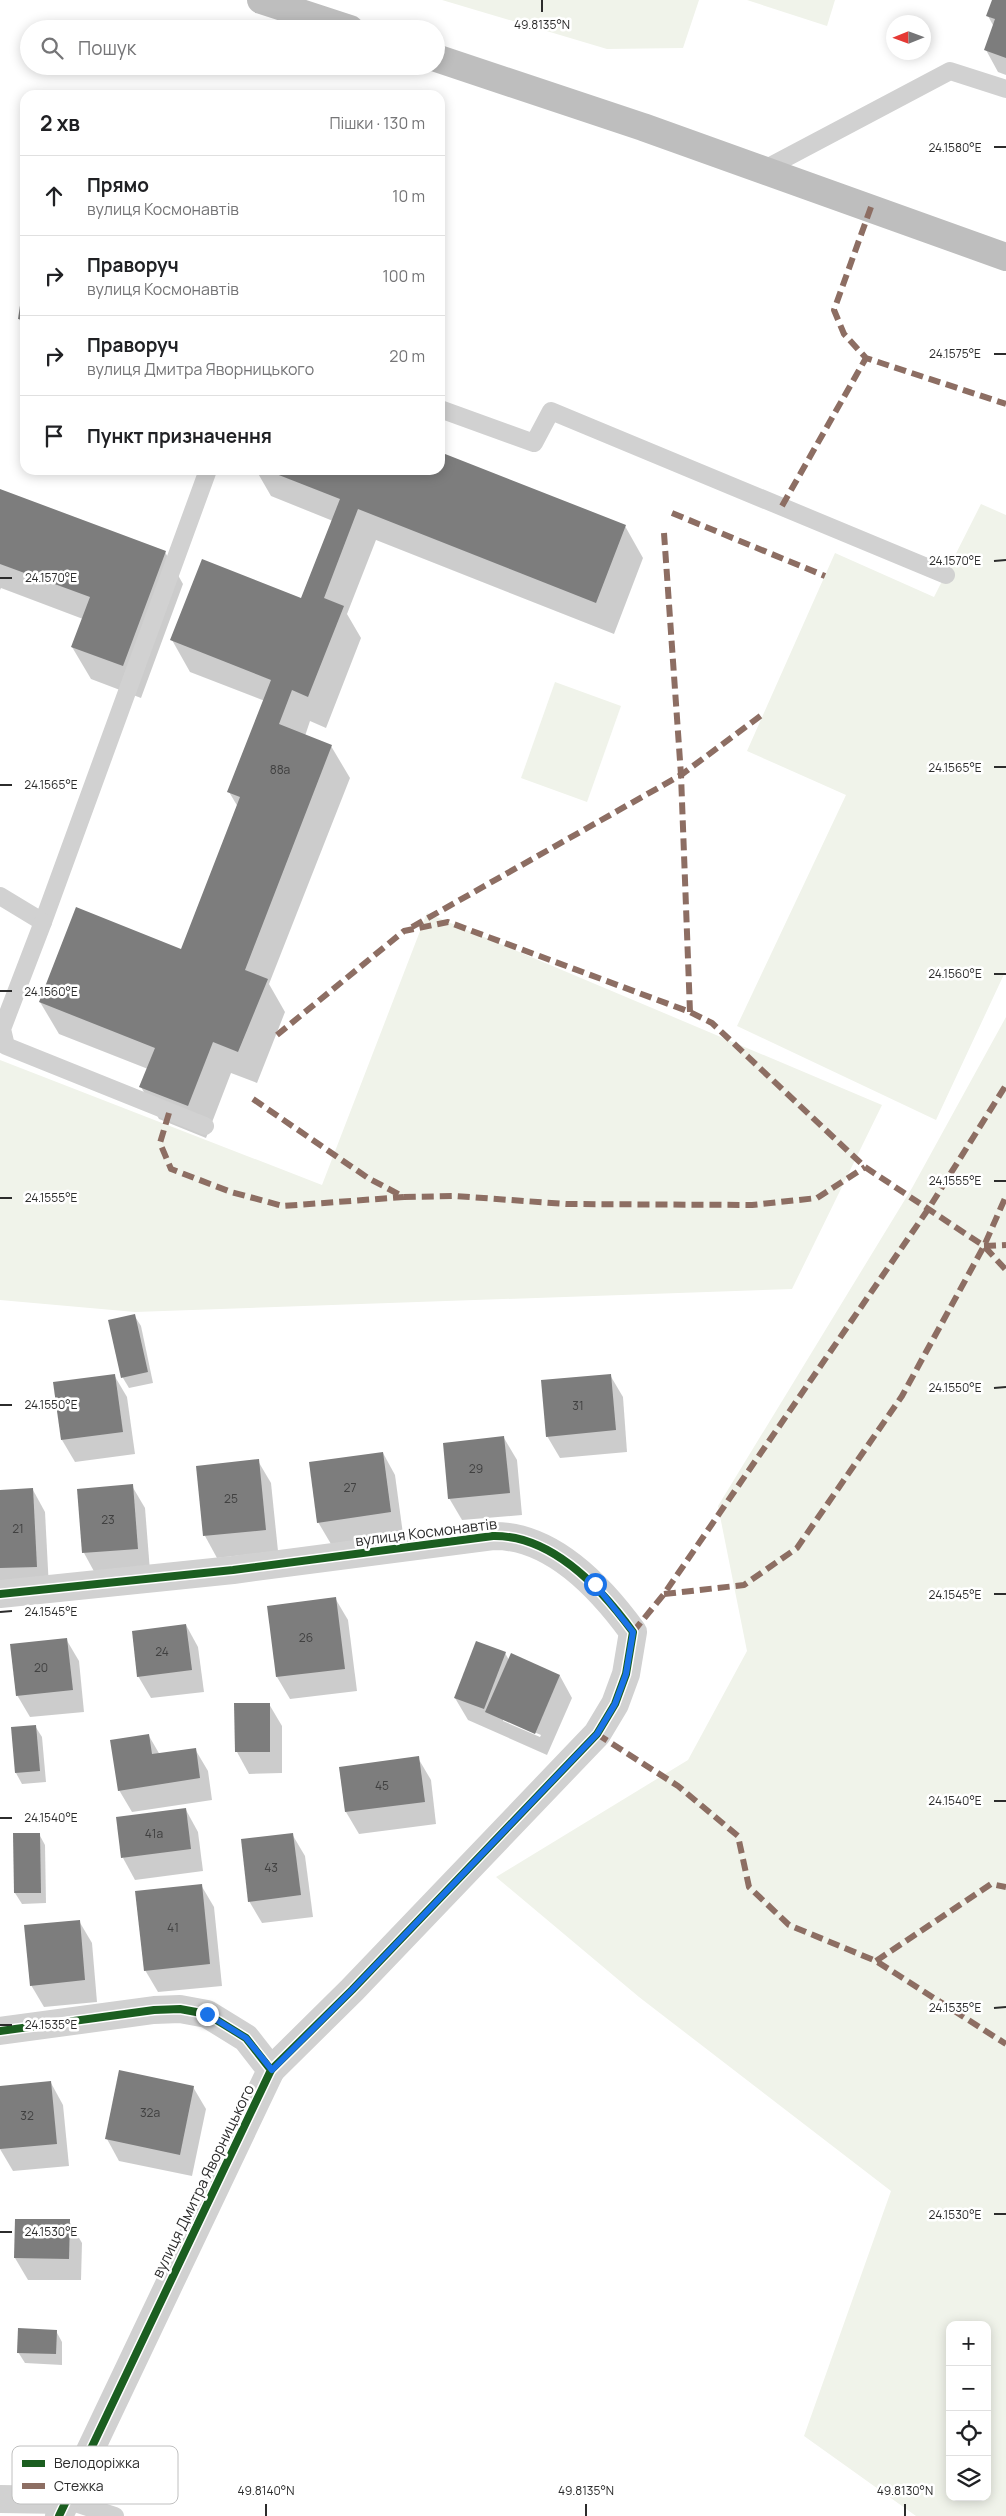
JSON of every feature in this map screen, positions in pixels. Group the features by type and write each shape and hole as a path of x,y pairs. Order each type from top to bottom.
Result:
{"highway":[{"path":"261,0 322,20"},
{"path":"445,61 643,127 1006,257"}],"street":[{"name":"вулиця Космонавтів","path":"0,1594 233,1570 494,1536 512,1536 531,1541 595,1584 633,1632 626,1674 615,1704 597,1734 359,1983 272,2070"},
{"path":"0,2031 154,2010 180,2009 207,2014 246,2038 272,2070"},
{"name":"вулиця Дмитра Яворницького","path":"92,2446 272,2070"},
{"path":"34,2504 62,2508"}],"lane":[{"path":"763,170 950,71 1006,88"},
{"path":"445,410 534,443 551,411 946,575"},
{"path":"205,1126 6,1046 2,1029 206,475"},
{"path":"0,896 43,922"},
{"path":"62,2508 115,2516"}],"shaded area":[{"path":"442,0 699,0 683,48 607,49"},
{"path":"747,0 835,0 827,26"},
{"path":"981,504 1006,515 1006,970 936,1120 737,1026 846,795 747,751 835,553 934,597"},
{"path":"555,682 621,706 587,802 521,778"},
{"path":"427,913 882,1105 792,1289 135,1312 0,1300 0,1060 322,1185"},
{"path":"1006,1017 1006,2516 916,2516 804,2436 891,2191 639,1997 496,1877 688,1760 747,1651 718,1506 912,1188"}],"building":[{"path":"992,0 1006,0 1006,58 984,50 995,19 986,16"},
{"path":"445,454 626,525 596,603 358,509 324,598 344,606 308,697 292,690 279,724 332,745 245,970 268,979 238,1052 213,1042 188,1106 139,1087 155,1048 39,1002 76,907 181,949 240,797 227,792 271,680 170,640 202,559 301,598 340,499 279,475 445,475"},
{"path":"0,489 166,551 123,666 71,647 90,597 0,564"},
{"path":"135,1314 148,1372 121,1378 108,1320"},
{"path":"115,1374 123,1432 61,1440 53,1382"},
{"path":"611,1374 616,1430 546,1437 541,1380"},
{"path":"504,1436 510,1493 448,1499 443,1443"},
{"path":"383,1452 391,1512 317,1523 309,1462"},
{"path":"259,1459 266,1530 203,1536 196,1466"},
{"path":"133,1484 138,1549 82,1553 77,1489"},
{"path":"33,1488 37,1567 0,1568 0,1490"},
{"path":"336,1597 345,1669 276,1677 267,1606"},
{"path":"186,1624 192,1670 137,1677 132,1631"},
{"path":"67,1638 73,1690 16,1696 10,1644"},
{"path":"476,1641 506,1652 484,1709 454,1698"},
{"path":"511,1653 560,1675 535,1734 485,1712"},
{"path":"234,1703 270,1703 270,1752 235,1752"},
{"path":"36,1725 40,1771 15,1773 11,1727"},
{"path":"149,1734 152,1754 196,1748 200,1778 118,1791 110,1740"},
{"path":"419,1756 425,1802 345,1812 339,1767"},
{"path":"186,1808 191,1849 121,1858 116,1817"},
{"path":"13,1833 40,1833 41,1893 14,1893"},
{"path":"293,1833 301,1895 248,1902 241,1839"},
{"path":"202,1884 210,1964 144,1971 135,1891"},
{"path":"80,1920 85,1980 30,1986 24,1925"},
{"path":"119,2070 194,2086 180,2155 105,2139"},
{"path":"51,2081 57,2144 0,2149 0,2086"},
{"path":"15,2219 70,2219 69,2259 14,2258"},
{"path":"18,2328 57,2330 56,2354 17,2353"}],"marked path":[{"path":"871,207 834,310 844,334 866,358 1006,404"},
{"path":"782,506 866,358"},
{"path":"672,513 825,576"},
{"path":"664,533 681,775 690,1012"},
{"path":"412,927 681,775 763,714"},
{"path":"277,1035 404,931 448,922 690,1012 712,1023 865,1167 984,1246 1006,1270"},
{"path":"633,1632 664,1594 929,1208 1006,1085"},
{"path":"253,1099 368,1178 404,1197 455,1196 566,1204 752,1205 817,1198 865,1167"},
{"path":"169,1113 160,1143 171,1169 231,1192 283,1206 404,1197"},
{"path":"664,1594 744,1585 797,1548 902,1396 984,1246 1006,1196"},
{"path":"984,1246 1006,1245"},
{"path":"597,1734 678,1786 738,1836 749,1887 789,1925 876,1961 1006,2044"},
{"path":"876,1961 991,1884 1006,1887"}],"cycle path":[{"path":"0,1594 233,1570 493,1536 515,1538 535,1544 555,1554 590,1582 606,1598 633,1632 626,1674 615,1704 597,1734 352,1990 271,2070"},
{"path":"0,2031 154,2010 180,2009 207,2014 246,2038 271,2070 92,2446"},
{"path":"59,2516 65,2504"}],"route":[{"path":"207,2014 246,2038 272,2070 352,1990 597,1734 615,1704 626,1674 633,1632 615,1606 595,1584"}]}
